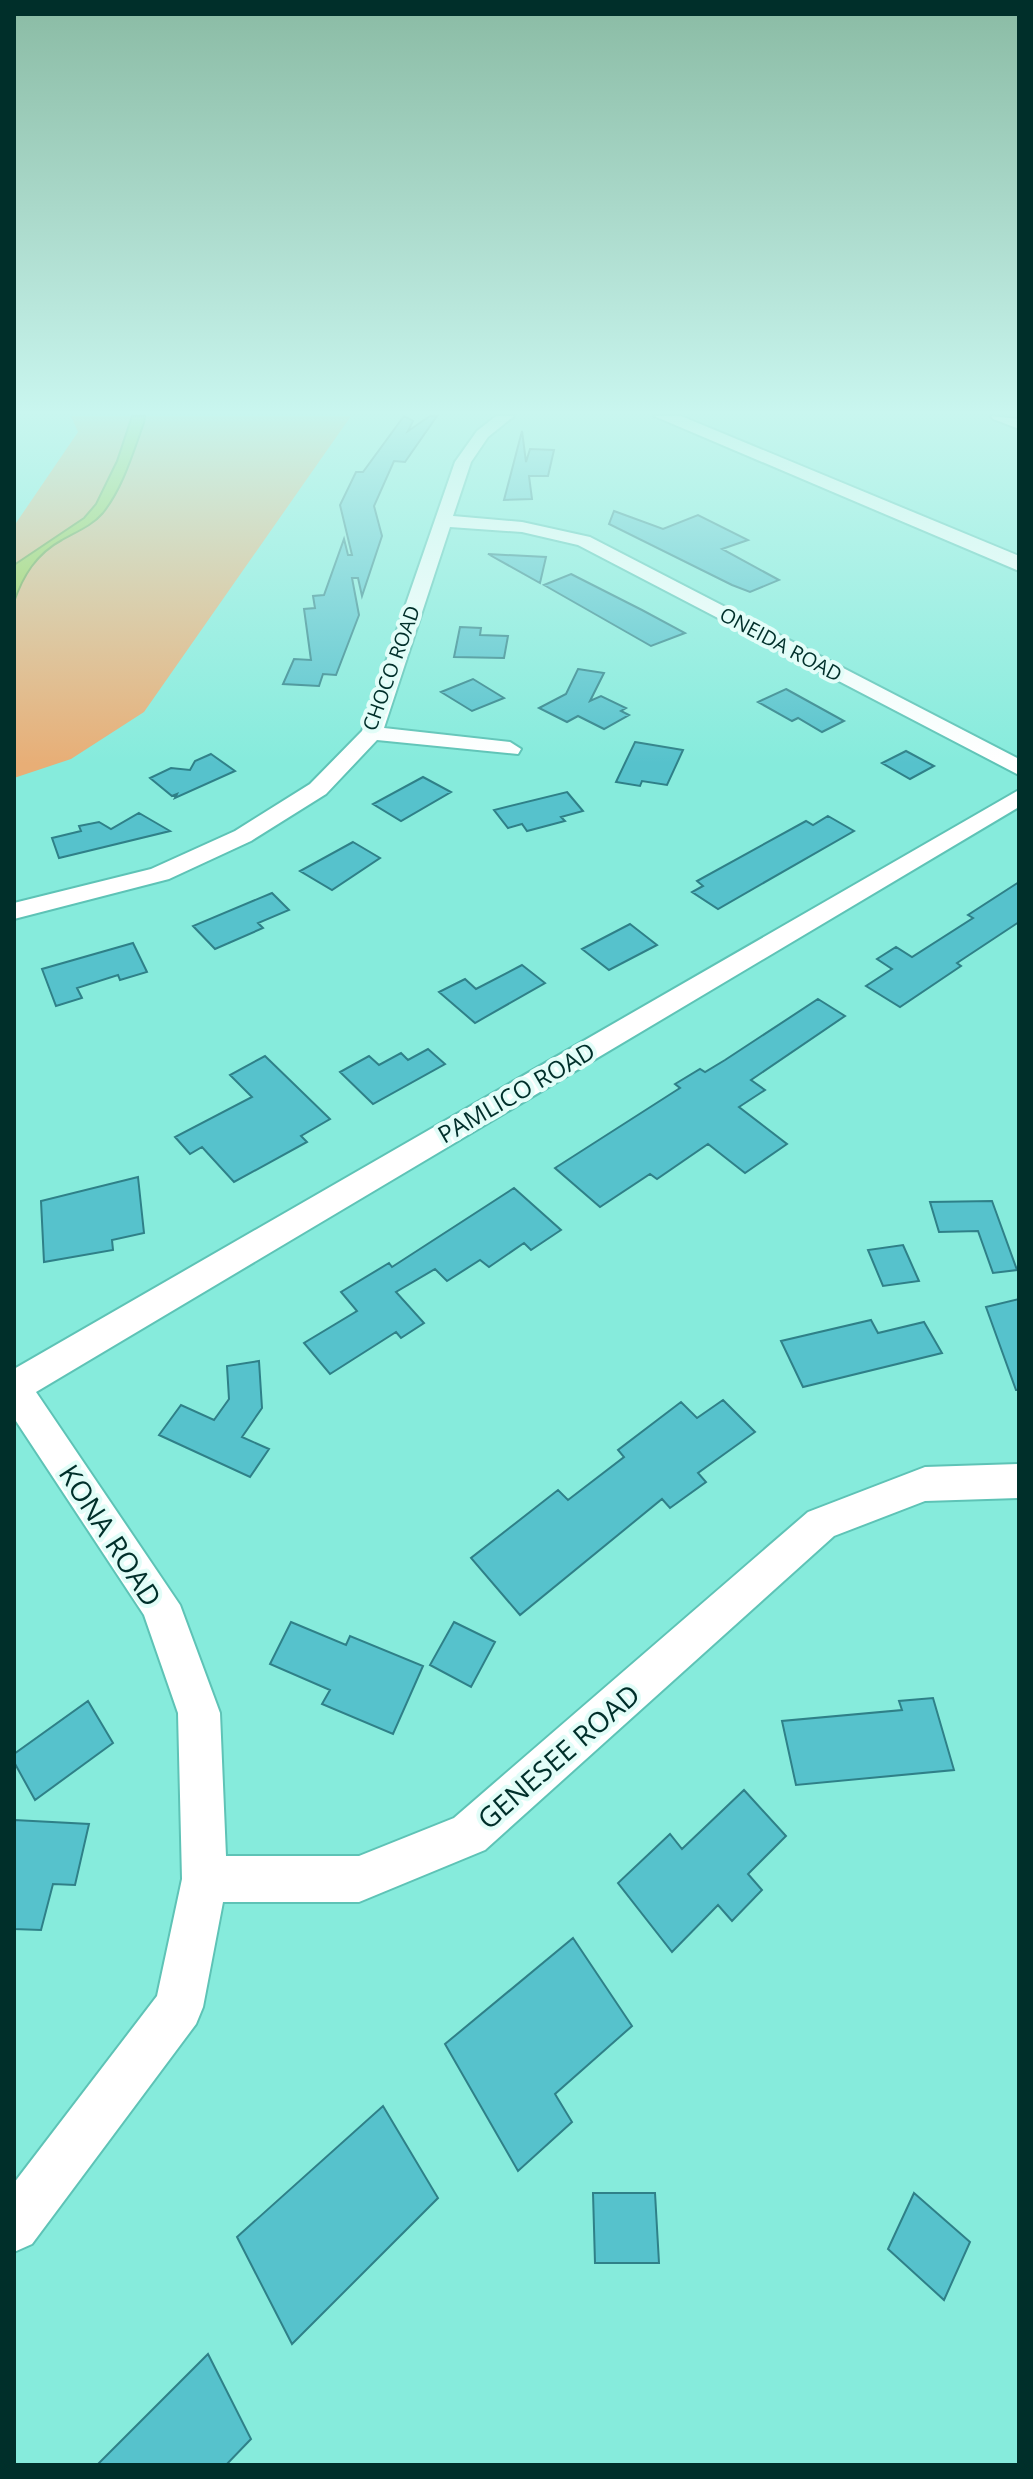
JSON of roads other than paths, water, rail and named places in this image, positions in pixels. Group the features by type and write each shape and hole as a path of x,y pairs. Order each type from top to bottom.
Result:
{"street":[{"name":"CHOCO ROAD","path":"14,911 160,874 243,836 318,789 372,733 441,532"},
{"name":"ONEIDA ROAD","path":"543,532 584,541 1019,768"},
{"path":"941,532 1019,564"},
{"path":"372,733 510,749"},
{"name":"PAMLICO ROAD","path":"14,1388 1019,797"},
{"name":"KONA ROAD","path":"14,1388 160,1605 199,1713 205,1879"},
{"name":"GENESEE ROAD","path":"205,1879 359,1879 469,1834 821,1524 925,1484 1019,1481"},
{"path":"14,2226 179,2007 205,1879"}]}
